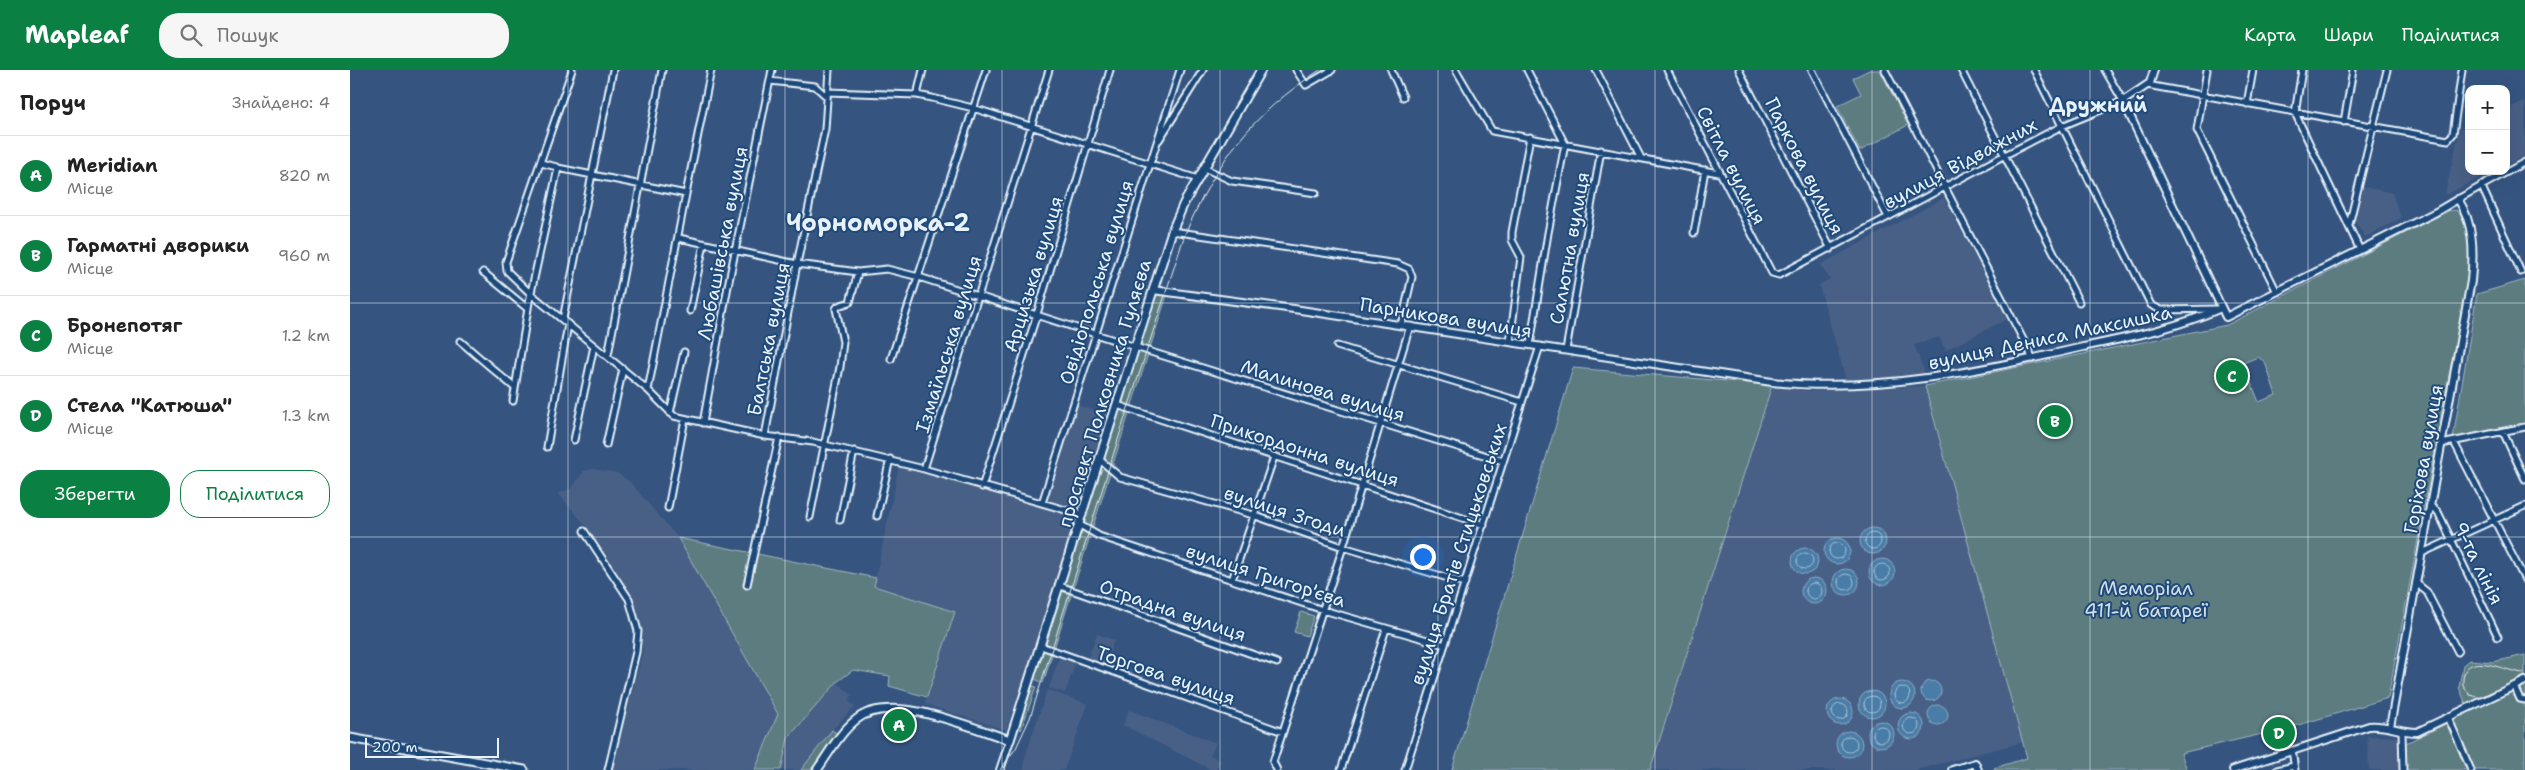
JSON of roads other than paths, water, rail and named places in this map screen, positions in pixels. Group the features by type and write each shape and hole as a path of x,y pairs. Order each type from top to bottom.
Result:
{"main road":[{"name":"проспект Полковника Гуляєва","path":"1010,740 1172,231 1204,168 1261,70"},
{"path":"817,770 856,720 878,709 906,709 1010,740"},
{"path":"350,738 524,770"}],"street":[{"path":"572,70 506,264 507,271 531,294 594,346 608,355 648,390 670,413 685,419 765,436 824,445 890,459 1083,515"},
{"path":"563,319 613,70"},
{"path":"608,355 662,70"},
{"path":"648,390 712,70"},
{"name":"Любашівська вулиця","path":"703,423 772,70"},
{"name":"Балтська вулиця","path":"765,436 797,264 825,129 829,70"},
{"path":"917,95 923,70"},
{"path":"891,359 986,70"},
{"name":"Ізмаїльська вулиця","path":"924,469 1049,70"},
{"name":"Арцизька вулиця","path":"982,487 1037,314 1110,70"},
{"name":"Овідіопольська вулиця","path":"1042,503 1180,70"},
{"path":"1155,147 1203,70"},
{"path":"1296,70 1306,85 1332,70"},
{"path":"1391,70 1403,97"},
{"path":"1456,70 1488,128 1496,132 1719,173"},
{"path":"1527,70 1565,144 1530,345"},
{"path":"1596,70 1641,158"},
{"name":"Світла вулиця","path":"1667,70 1772,273"},
{"name":"Паркова вулиця","path":"1739,70 1831,248"},
{"path":"1812,70 1888,217"},
{"path":"1885,70 2033,359"},
{"path":"1961,70 2080,302"},
{"path":"2034,70 2154,308 2221,308"},
{"path":"2105,70 2123,101 2226,317 2360,250 2524,163 2525,169"},
{"path":"2154,70 2147,85 2450,140 2458,108 2462,70"},
{"path":"2207,70 2197,130 2277,292"},
{"path":"2247,104 2253,70"},
{"path":"2302,70 2295,113 2360,250"},
{"path":"2344,122 2353,70"},
{"path":"2349,225 2387,70"},
{"path":"770,81 812,85 827,94 917,95 973,108 1198,179"},
{"name":"вулиця Відважних","path":"1772,273 1782,274 1945,186 2062,126 2123,101 2147,85"},
{"path":"1510,342 1521,257 1512,240 1512,232 1530,137"},
{"name":"Салютна вулиця","path":"1566,350 1601,150"},
{"path":"541,163 557,167"},
{"path":"513,401 528,309 558,168 686,194"},
{"path":"1204,168 1232,181 1316,194"},
{"path":"1694,233 1705,170"},
{"path":"2481,185 2521,272"},
{"name":"Горіхова вулиця","path":"2390,726 2473,264 2469,221 2458,199"},
{"path":"1172,231 1398,264 1409,269 1412,277 1401,325"},
{"name":"Малинова вулиця","path":"678,238 797,264 858,272 887,269 919,277 1135,347 1503,461"},
{"path":"690,311 704,244"},
{"path":"484,272 528,309"},
{"path":"810,517 843,342 836,309 838,306 850,302 858,272"},
{"name":"Парникова вулиця","path":"1153,290 1410,326 1566,350 1581,354 1733,376"},
{"name":"вулиця Дениса Максишка","path":"1733,376 1777,383 1860,385 1925,380 2033,359 2150,332 2195,320 2221,308"},
{"path":"547,447 568,324"},
{"path":"1277,770 1272,762 1323,610 1410,326"},
{"path":"460,342 515,388"},
{"path":"574,440 594,346"},
{"path":"1337,346 1522,402"},
{"name":"вулиця Братів Стицьковських","path":"1405,770 1540,346"},
{"path":"670,413 684,352"},
{"path":"606,445 623,369"},
{"name":"Прикордонна вулиця","path":"1117,405 1484,525"},
{"path":"668,508 685,419"},
{"path":"2441,444 2525,427"},
{"path":"2503,432 2525,479"},
{"path":"747,585 779,437"},
{"path":"2454,442 2525,580"},
{"path":"840,520 854,452"},
{"path":"1232,580 1274,457"},
{"path":"877,516 890,459"},
{"name":"вулиця Згоди","path":"1100,460 1120,477 1253,515 1343,546 1465,583"},
{"name":"9-та лінія","path":"2430,506 2437,510 2498,637"},
{"path":"2422,553 2525,506"},
{"name":"вулиця Григор'єва","path":"1080,525 1099,536 1323,610 1445,645"},
{"path":"584,531 628,599 638,632 636,652 608,770"},
{"path":"2416,583 2427,592 2458,652"},
{"name":"Отрадна вулиця","path":"1060,586 1277,663"},
{"path":"1342,770 1386,629"},
{"name":"Торгова вулиця","path":"1040,646 1283,732"},
{"path":"2233,770 2369,726 2390,726 2402,732 2417,732 2525,681"},
{"path":"2514,686 2520,699 2525,700"},
{"path":"2448,717 2472,770"},
{"path":"2402,732 2403,770"},
{"path":"1000,770 1010,740"},
{"path":"2277,770 2295,768 2292,750"},
{"path":"1952,770 1976,767"}],"water":[{"path":"1873,528 1882,532 1886,541 1882,550 1873,554 1864,550 1860,541 1864,532"},
{"path":"1837,538 1846,542 1850,551 1846,560 1837,564 1828,560 1824,551 1828,542"},
{"path":"1805,548 1814,552 1818,561 1814,570 1805,574 1796,570 1792,561 1796,552"},
{"path":"1882,559 1891,563 1895,572 1891,581 1882,585 1873,581 1869,572 1873,563"},
{"path":"1846,569 1855,573 1859,582 1855,591 1846,595 1837,591 1833,582 1837,573"},
{"path":"1814,578 1823,582 1827,591 1823,600 1814,604 1805,600 1801,591 1805,582"},
{"path":"1931,681 1938,684 1941,691 1938,698 1931,701 1924,698 1921,691 1924,684"},
{"path":"1902,682 1911,686 1915,695 1911,704 1902,708 1893,704 1889,695 1893,686"},
{"path":"1872,691 1881,695 1885,704 1881,713 1872,717 1863,713 1859,704 1863,695"},
{"path":"1840,699 1849,703 1853,712 1849,721 1840,725 1831,721 1827,712 1831,703"},
{"path":"1938,705 1945,708 1948,715 1945,722 1938,725 1931,722 1928,715 1931,708"},
{"path":"1911,713 1920,717 1924,726 1920,735 1911,739 1902,735 1898,726 1902,717"},
{"path":"1881,721 1890,725 1894,734 1890,743 1881,747 1872,743 1868,734 1872,725"},
{"path":"1849,731 1858,735 1862,744 1858,753 1849,757 1840,753 1836,744 1840,735"}],"tram line":[{"path":"1000,770 1016,748 1030,718 1185,234 1211,183 1239,141 1274,104 1320,70"},
{"path":"2525,673 2486,664 2476,664 2469,666 2464,673 2463,685 2470,695 2482,698 2525,676"}],"place":[{"name":"Бронепотяг","path":"2232,376"},
{"name":"Гарматні дворики","path":"2055,421"},
{"name":"Meridian","path":"899,725"},
{"name":"Стела \"Катюша\"","path":"2279,733"}],"district":[{"name":"Дружний","path":"2098,105"},
{"name":"Чорноморка-2","path":"878,223"}],"park label":[{"name":"Меморіал 411-й батареї","path":"2146,599"}]}
